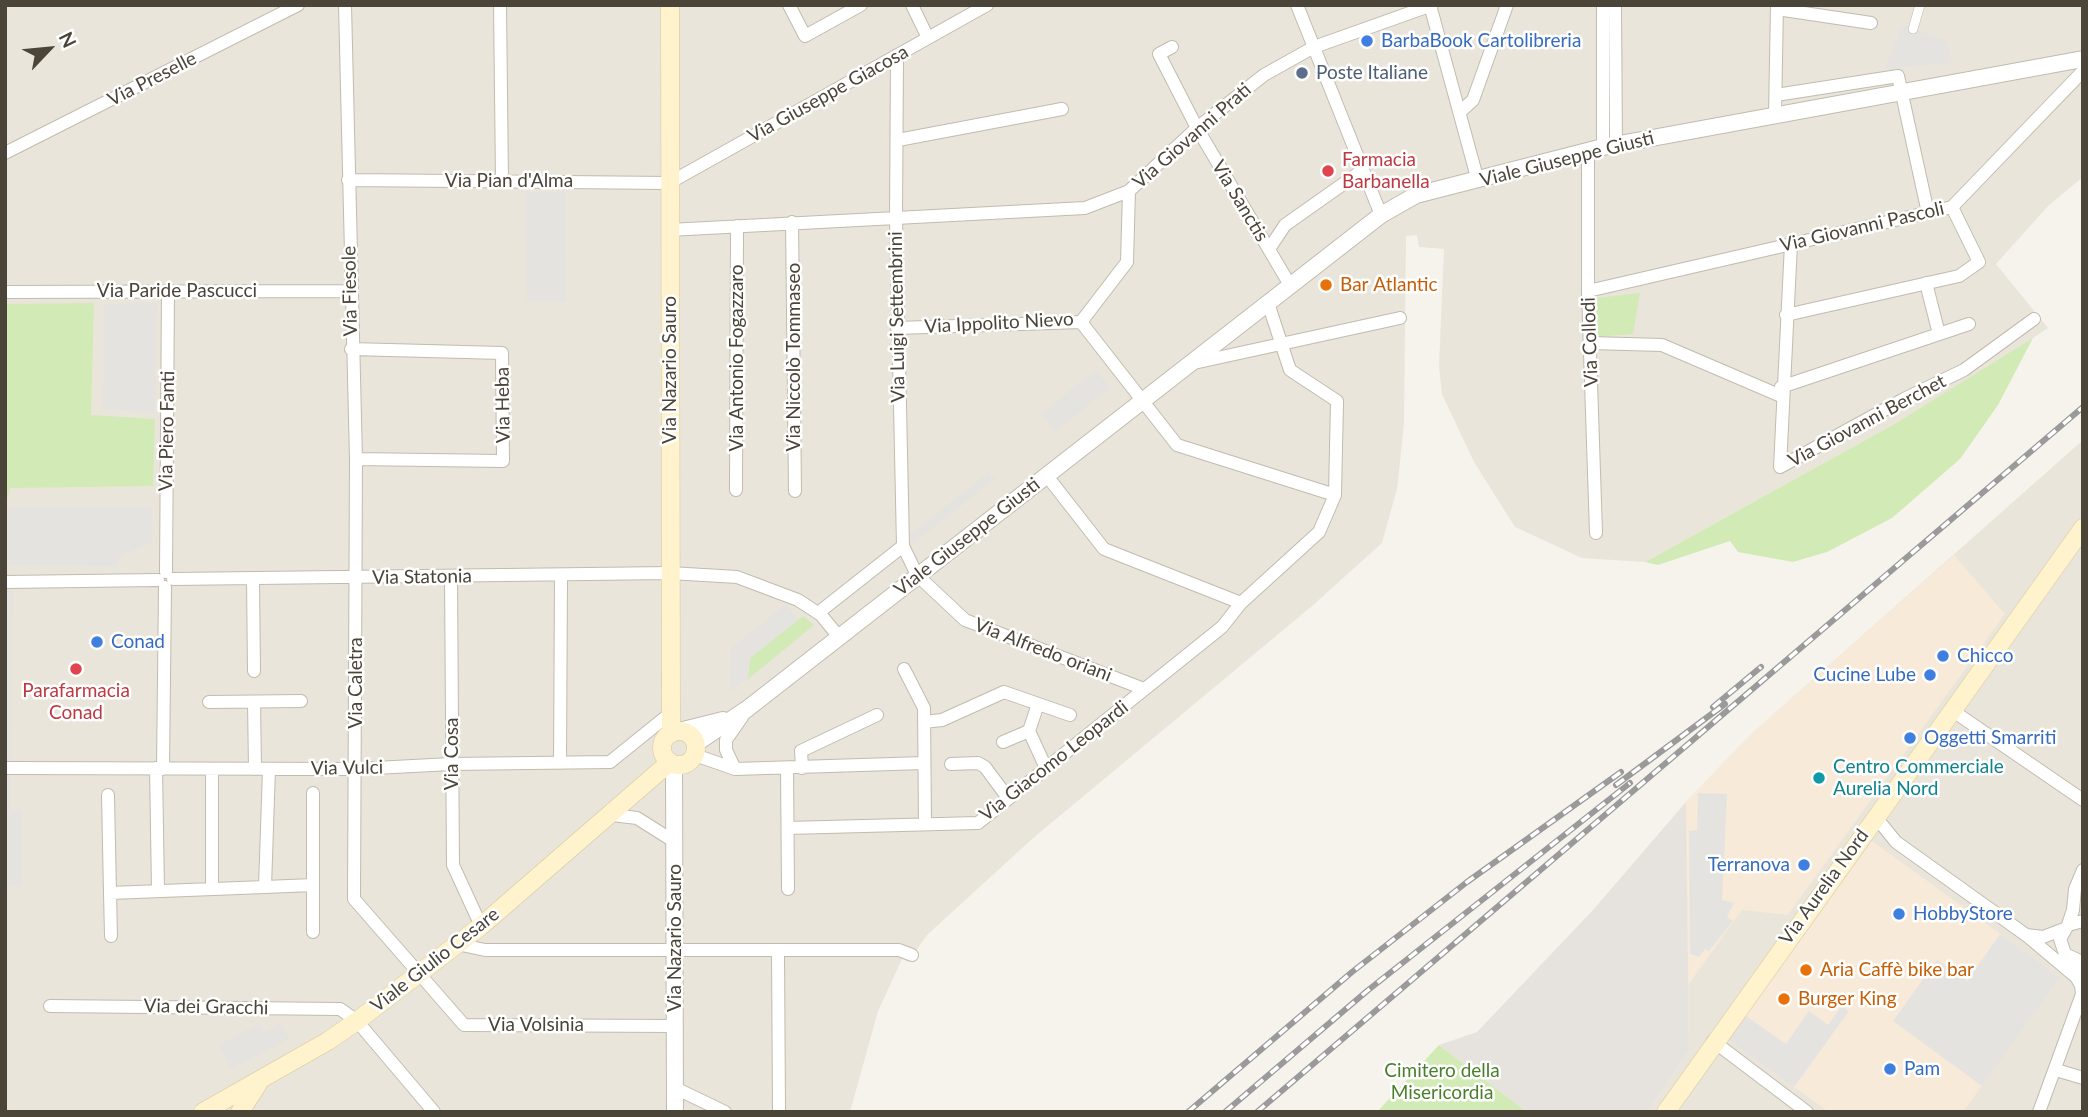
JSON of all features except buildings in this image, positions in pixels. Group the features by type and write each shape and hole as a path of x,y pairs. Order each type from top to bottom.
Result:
{"main road":[{"name":"Via Nazario Sauro","path":"670,5 671,736"},
{"name":"Via Aurelia Nord","path":"1666,1112 1713,1041 2083,528"},
{"path":"672,763 663,752 671,736 690,735 695,749"},
{"name":"Viale Giulio Cesare","path":"648,781 650,769 671,736"},
{"name":"Viale Giuseppe Giusti","path":"672,763 686,764 695,749"},
{"name":"Viale Giulio Cesare","path":"203,1112 358,1021 481,926 672,763"},
{"path":"240,1112 247,1097 265,1077"},
{"path":"215,1112 225,1112"}],"street":[{"name":"Via Preselle","path":"5,153 298,5"},
{"name":"Via Fiesole","path":"345,5 351,349 356,459 356,578"},
{"path":"500,5 502,181"},
{"path":"789,5 805,36 837,11 861,5"},
{"path":"912,5 928,38"},
{"name":"Via Giuseppe Giacosa","path":"669,183 987,5"},
{"path":"1297,5 1381,215"},
{"path":"1431,5 1478,181"},
{"name":"Via Giovanni Prati","path":"669,230 1085,208 1129,191 1197,128 1264,75 1314,47 1431,5"},
{"path":"1460,112 1473,100 1507,5"},
{"path":"1603,5 1603,147"},
{"path":"1603,147 1615,5"},
{"path":"1913,29 1920,5"},
{"path":"1775,115 1777,7 1871,23"},
{"name":"Via Sanctis","path":"1172,47 1159,54 1197,128 1290,285"},
{"name":"Via Luigi Settembrini","path":"897,55 897,328 903,546 917,575"},
{"name":"Viale Giuseppe Giusti","path":"695,749 1381,215 1416,195 1603,147 2083,59"},
{"name":"Via Giovanni Pascoli","path":"1588,291 1952,207 2083,71"},
{"path":"1776,95 1898,76 1928,213"},
{"path":"898,139 1062,109"},
{"name":"Via Collodi","path":"1596,533 1588,291 1603,147"},
{"path":"1269,249 1285,225 1363,170"},
{"name":"Via Pian d'Alma","path":"348,180 669,183"},
{"name":"Via Ippolito Nievo","path":"897,328 1081,322 1127,262 1129,191"},
{"path":"1786,315 1959,276 1979,262 1952,207"},
{"name":"Via Niccolò Tommaseo","path":"793,222 795,491"},
{"name":"Via Antonio Fogazzaro","path":"736,490 737,226"},
{"name":"Via Giovanni Berchet","path":"1791,244 1781,391 1780,467 1904,399 1964,370 2034,318"},
{"path":"1926,283 1939,334"},
{"name":"Via Piero Fanti","path":"158,890 166,579 168,290"},
{"name":"Via Paride Pascucci","path":"5,292 350,291"},
{"path":"1081,322 1177,445 1335,495 1337,401 1290,370 1268,303"},
{"name":"Viale Giuseppe Giusti","path":"1187,365 1281,342 1400,318"},
{"path":"1590,343 1662,345 1781,391 1969,324"},
{"name":"Via Heba","path":"351,349 502,353 503,461 356,459"},
{"path":"1047,476 1104,549 1241,603"},
{"name":"Via Giacomo Leopardi","path":"788,828 978,823 1222,627 1241,603 1319,532 1335,495"},
{"path":"818,613 903,546"},
{"name":"Via Statonia","path":"5,582 670,573 737,577 798,600 818,613 839,637"},
{"path":"560,763 561,575"},
{"name":"Via Alfredo oriani","path":"917,575 965,620 1144,689"},
{"name":"Via Cosa","path":"451,576 453,865 481,926"},
{"name":"Via Caletra","path":"356,578 354,899 419,974"},
{"path":"253,579 254,671"},
{"path":"904,669 924,708 925,824"},
{"path":"924,722 942,720 1004,692 1070,715"},
{"path":"209,702 301,701"},
{"path":"254,702 262,769 265,887"},
{"path":"1038,704 1029,731 1046,768"},
{"path":"735,769 726,750 726,740 747,709"},
{"name":"Viale Giuseppe Giusti","path":"671,736 712,725 747,709"},
{"path":"1953,711 2083,800"},
{"name":"Via Vulci","path":"5,768 356,769 451,764 610,762 672,712"},
{"path":"802,768 801,751 877,715"},
{"path":"1003,742 1029,731"},
{"path":"695,749 735,769 924,763"},
{"name":"Via Nazario Sauro","path":"672,763 676,1112"},
{"path":"951,764 978,763 985,766 1008,798"},
{"path":"788,768 788,890"},
{"path":"212,769 212,888"},
{"path":"313,793 313,932"},
{"path":"108,795 111,936"},
{"path":"612,815 637,818 675,842"},
{"path":"1875,816 1896,842 2026,935 2076,977 2082,987"},
{"path":"2062,949 2060,939 2081,875"},
{"path":"2081,875 2083,908"},
{"path":"110,893 313,885"},
{"path":"2026,935 2043,937 2083,921"},
{"path":"2026,935 2062,949 2078,960 2082,987 2056,1070 2039,1112"},
{"path":"457,944 485,950 899,950 912,956"},
{"path":"778,950 779,1112"},
{"name":"Via Volsinia","path":"419,974 464,1025 675,1026"},
{"name":"Via dei Gracchi","path":"50,1006 340,1009 358,1021"},
{"path":"358,1021 433,1112"},
{"path":"1713,1041 1807,1112"},
{"path":"2056,1070 2083,1078"},
{"path":"675,1088 725,1112"}],"shaded area":[{"path":"5,5 2083,5 2083,177 2048,206 1996,264 2048,328 1979,374 1898,422 1645,562 1582,558 1515,527 1474,462 1442,394 1439,366 1444,249 1419,247 1417,235 1406,236 1404,425 1397,489 1382,543 1312,606 1032,839 927,935 908,962 902,959 878,1011 850,1112 5,1112"},
{"path":"1902,25 1946,40 1952,63 1885,69"},
{"path":"526,192 565,192 566,302 527,302"},
{"path":"157,303 155,413 103,409 104,304"},
{"path":"1096,370 1110,388 1055,432 1041,414"},
{"path":"2083,440 2083,1112 1647,1112 1689,1051 1686,802 1750,735"},
{"path":"989,472 995,479 914,543 908,536"},
{"path":"5,507 152,507 152,542 119,557 119,567 5,566"},
{"path":"1954,555 2005,614 1788,915 1742,910 1688,985 1686,802 1750,735"},
{"path":"5,590 13,590 11,810 22,811 22,887 5,886"},
{"path":"786,604 798,620 750,658 748,678 729,691 731,649"},
{"path":"1698,793 1727,794 1722,900 1734,903 1727,917 1733,921 1709,951 1705,949 1699,957 1690,954 1689,831 1697,830"},
{"path":"1686,802 1689,1051 1647,1112 1527,1112 1439,1045 1477,1032 1593,910"},
{"path":"1872,841 2060,977 1963,1112 1829,1112 1728,1040"},
{"path":"2000,934 2060,977 1982,1086 1893,1021 1937,960 1967,981"},
{"path":"1842,1006 1849,1011 1794,1087 1728,1040 1746,1016 1786,1044 1809,1011 1828,1025"},
{"path":"260,1023 265,1032 281,1024 289,1039 231,1069 219,1045"}],"green space":[{"path":"1640,293 1633,334 1594,337 1596,298"},
{"path":"94,303 91,415 155,419 153,486 10,488 5,507 5,304"},
{"path":"2033,338 1998,405 1960,459 1892,518 1827,552 1793,562 1738,552 1730,541 1658,565 1645,562 1898,422"},
{"path":"803,616 814,625 747,680 750,658"},
{"name":"Cimitero della Misericordia","path":"1439,1045 1527,1112 1377,1112"}],"railway":[{"path":"1257,1112 2083,407"},
{"path":"1713,707 1761,667"},
{"path":"1616,785 1725,704"},
{"path":"1188,1112 1352,972 1467,882 1621,772"},
{"path":"1225,1112 1367,991 1630,783"}],"place":[{"name":"BarbaBook Cartolibreria","path":"1367,41"},
{"name":"Poste Italiane","path":"1302,73"},
{"name":"Farmacia Barbanella","path":"1328,171"},
{"name":"Bar Atlantic","path":"1326,285"},
{"name":"Conad","path":"97,642"},
{"name":"Chicco","path":"1943,656"},
{"name":"Parafarmacia Conad","path":"76,669"},
{"name":"Cucine Lube","path":"1930,675"},
{"name":"Oggetti Smarriti","path":"1910,738"},
{"name":"Centro Commerciale Aurelia Nord","path":"1819,778"},
{"name":"Terranova","path":"1804,865"},
{"name":"HobbyStore","path":"1899,914"},
{"name":"Aria Caffè bike bar","path":"1806,970"},
{"name":"Burger King","path":"1784,999"},
{"name":"Pam","path":"1890,1069"}]}
